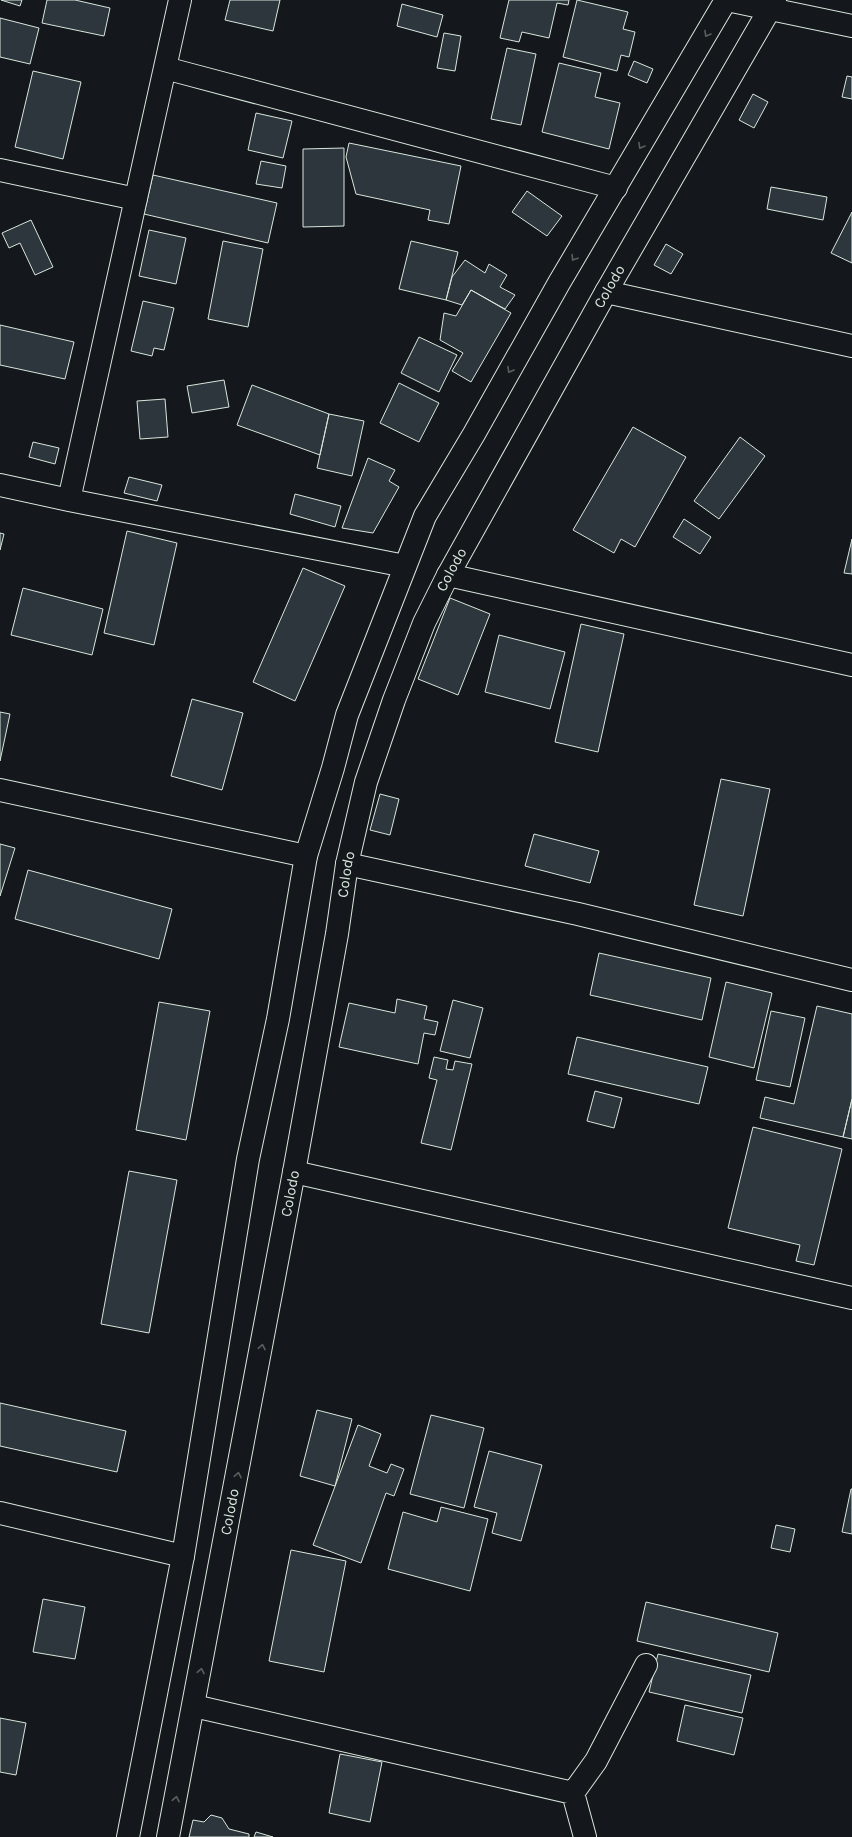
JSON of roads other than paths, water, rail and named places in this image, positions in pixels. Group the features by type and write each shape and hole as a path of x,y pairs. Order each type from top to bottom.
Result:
{"street":[{"path":"69,500 180,0"},
{"path":"128,1837 183,1556 248,1159 278,1019 306,856 333,768 347,715 405,566 425,516 474,434 559,283 727,0 772,4 852,26"},
{"name":"Colodo","path":"168,1837 294,1172 337,934 347,864 366,782 394,700 424,623 448,575 606,292 772,4"},
{"path":"165,68 616,188"},
{"path":"0,170 136,199"},
{"path":"606,292 852,346"},
{"path":"0,485 405,566"},
{"path":"448,575 852,665"},
{"path":"0,790 306,856"},
{"path":"347,864 578,914 852,980"},
{"path":"294,1172 852,1298"},
{"path":"0,1513 183,1556"},
{"path":"573,1793 596,1761 646,1664"},
{"path":"194,1706 573,1793"},
{"path":"573,1793 585,1837"}]}
